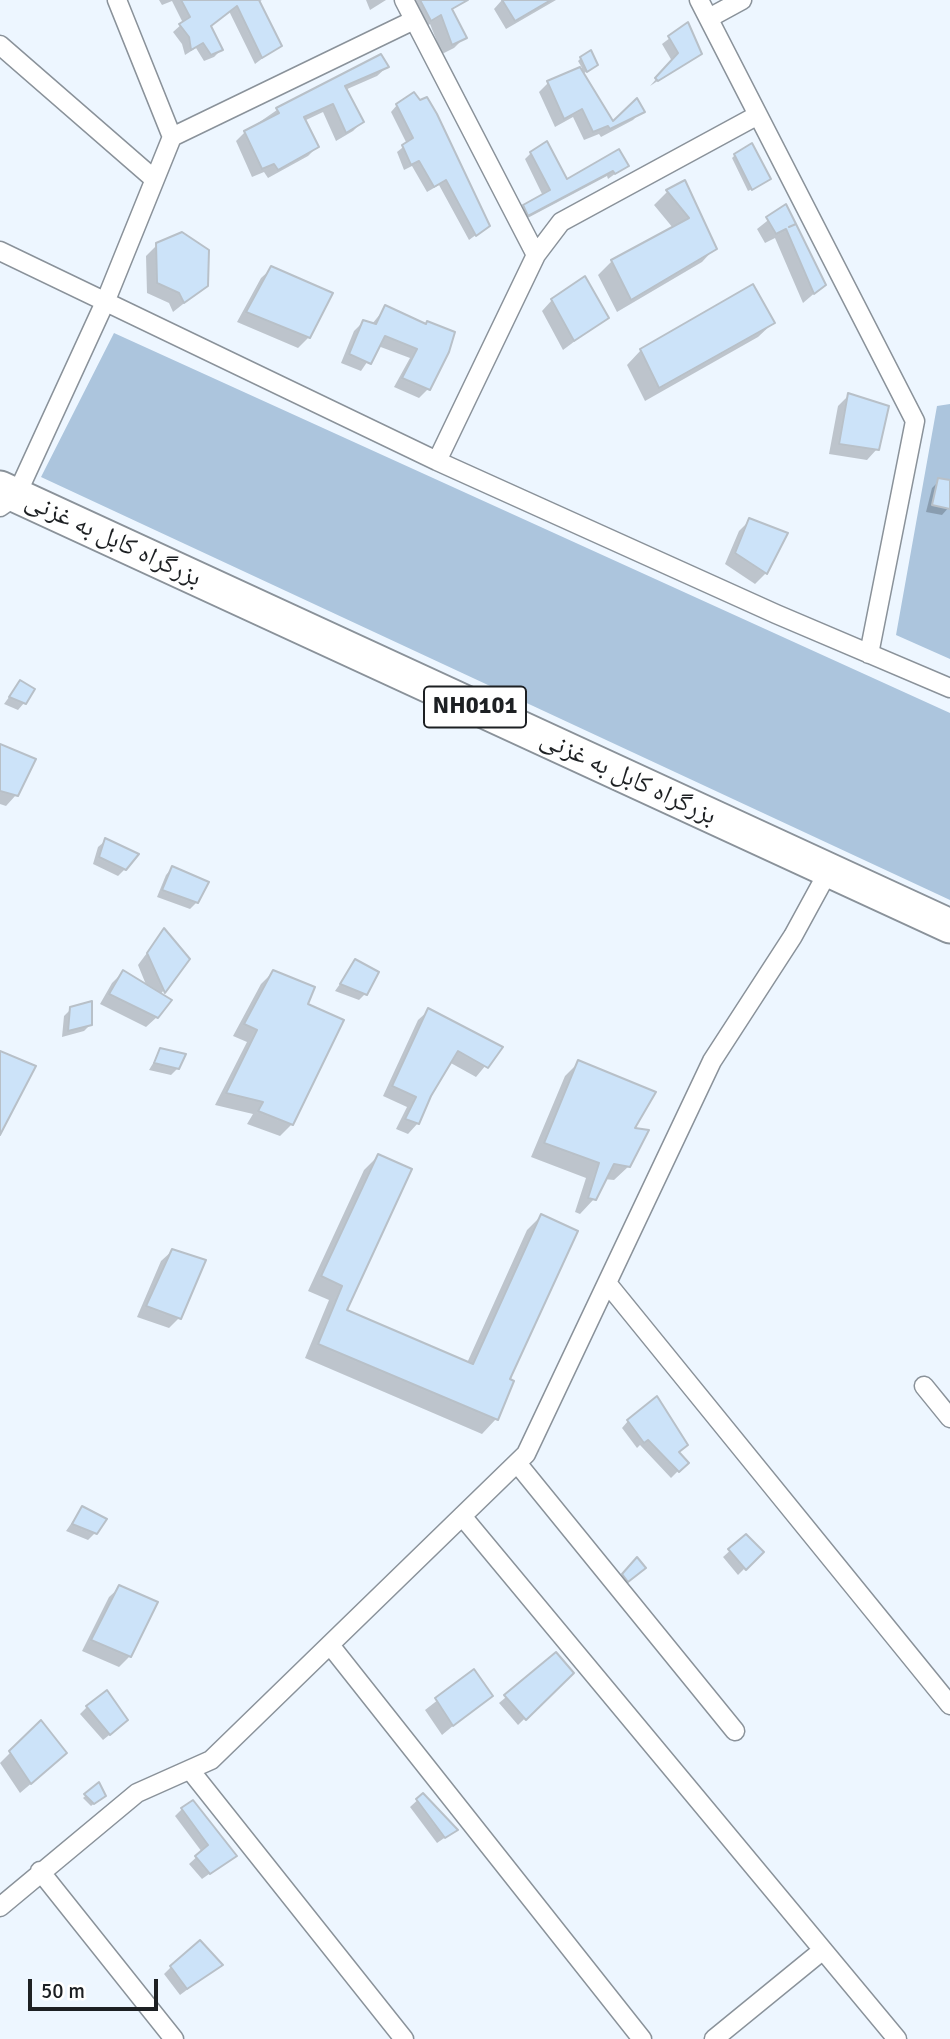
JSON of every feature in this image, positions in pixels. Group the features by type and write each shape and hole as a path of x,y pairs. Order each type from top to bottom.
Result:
{"highway":[{"name":"بزرگراه کابل به غزنی","path":"5,497 950,926"}],"street":[{"path":"117,0 172,137"},
{"path":"404,0 536,255"},
{"path":"699,0 915,421 869,654"},
{"path":"709,18 742,0"},
{"path":"5,497 106,300 172,137 414,20"},
{"path":"0,44 155,179"},
{"path":"437,461 536,255 561,222 758,115"},
{"path":"0,251 437,461 950,688"},
{"path":"0,1907 137,1793 211,1760 526,1454 712,1060 793,936 829,870"},
{"path":"607,1283 950,1704"},
{"path":"924,1386 950,1418"},
{"path":"517,1463 735,1731"},
{"path":"462,1517 897,2039"},
{"path":"330,1645 642,2039"},
{"path":"190,1770 404,2039"},
{"path":"40,1871 174,2039"},
{"path":"714,2039 823,1950"}],"shaded area":[{"path":"114,333 950,713 950,900 41,477"},
{"path":"950,404 950,659 896,635 937,406"}],"building":[{"path":"181,0 259,0 282,46 262,58 237,6 211,26 223,50 211,55 203,43 191,50 189,37 179,24 190,17"},
{"path":"420,0 468,0 452,9 467,38 452,45 441,15 431,21"},
{"path":"502,0 551,0 515,21"},
{"path":"688,22 702,54 658,81 655,78 678,53 668,36"},
{"path":"591,50 598,65 587,72 580,57"},
{"path":"381,54 389,67 345,86 364,122 346,133 333,104 304,117 319,147 278,170 274,164 262,169 244,131 279,113 276,108"},
{"path":"580,67 613,121 637,98 645,112 610,129 608,126 593,132 582,109 564,119 547,81"},
{"path":"414,92 420,100 427,97 437,114 490,226 476,236 446,180 434,187 419,161 411,165 402,145 413,138 396,104"},
{"path":"547,141 567,179 619,149 629,166 615,174 613,171 528,216 523,205 550,190 530,152"},
{"path":"752,143 771,179 752,190 734,154"},
{"path":"685,180 717,249 631,300 611,260 689,218 666,190"},
{"path":"786,204 826,285 814,294 786,229 776,234 766,217"},
{"path":"182,232 209,250 208,286 184,303 179,293 157,283 156,243"},
{"path":"271,266 333,293 310,338 246,312"},
{"path":"585,276 609,318 574,341 551,299"},
{"path":"753,284 775,323 659,388 640,349"},
{"path":"385,305 426,324 427,321 455,332 449,352 430,390 402,378 417,349 385,336 371,364 349,354 363,320 376,324"},
{"path":"848,393 889,406 879,450 839,444"},
{"path":"938,478 950,480 950,509 932,505"},
{"path":"749,518 788,533 767,574 735,553"},
{"path":"20,680 35,689 26,704 9,697"},
{"path":"0,744 36,759 18,796 0,791"},
{"path":"105,838 139,854 126,870 99,857"},
{"path":"172,866 209,882 198,903 162,890"},
{"path":"164,928 190,959 165,993 147,953"},
{"path":"355,959 379,972 367,995 340,984"},
{"path":"123,970 172,1000 158,1018 109,994"},
{"path":"273,970 315,987 308,1004 344,1020 293,1125 258,1111 263,1102 226,1093 257,1030 244,1024"},
{"path":"92,1001 92,1025 68,1031 70,1007"},
{"path":"428,1008 503,1047 488,1068 458,1051 431,1096 419,1124 405,1119 416,1097 392,1086"},
{"path":"160,1048 186,1054 179,1069 154,1063"},
{"path":"0,1051 36,1066 0,1135"},
{"path":"578,1060 656,1092 635,1128 649,1130 630,1167 614,1164 596,1200 588,1198 599,1163 544,1143"},
{"path":"378,1154 412,1169 347,1310 473,1364 541,1214 578,1231 510,1379 514,1381 498,1420 318,1344 342,1286 321,1276"},
{"path":"172,1249 206,1260 181,1319 146,1306"},
{"path":"657,1396 688,1445 679,1452 689,1463 679,1472 648,1440 644,1443 627,1420"},
{"path":"82,1506 107,1519 97,1534 72,1524"},
{"path":"746,1534 764,1552 746,1570 728,1549"},
{"path":"637,1557 646,1568 628,1582 622,1574"},
{"path":"119,1585 158,1602 131,1657 91,1640"},
{"path":"556,1652 574,1673 526,1720 504,1695"},
{"path":"474,1669 493,1696 453,1726 435,1698"},
{"path":"107,1690 128,1720 110,1735 86,1706"},
{"path":"41,1720 67,1753 31,1784 9,1751"},
{"path":"99,1782 106,1796 94,1804 84,1794"},
{"path":"423,1793 458,1830 445,1838 416,1799"},
{"path":"193,1800 237,1856 210,1874 195,1856 208,1845 181,1808"},
{"path":"200,1940 223,1965 187,1989 170,1966"}]}
